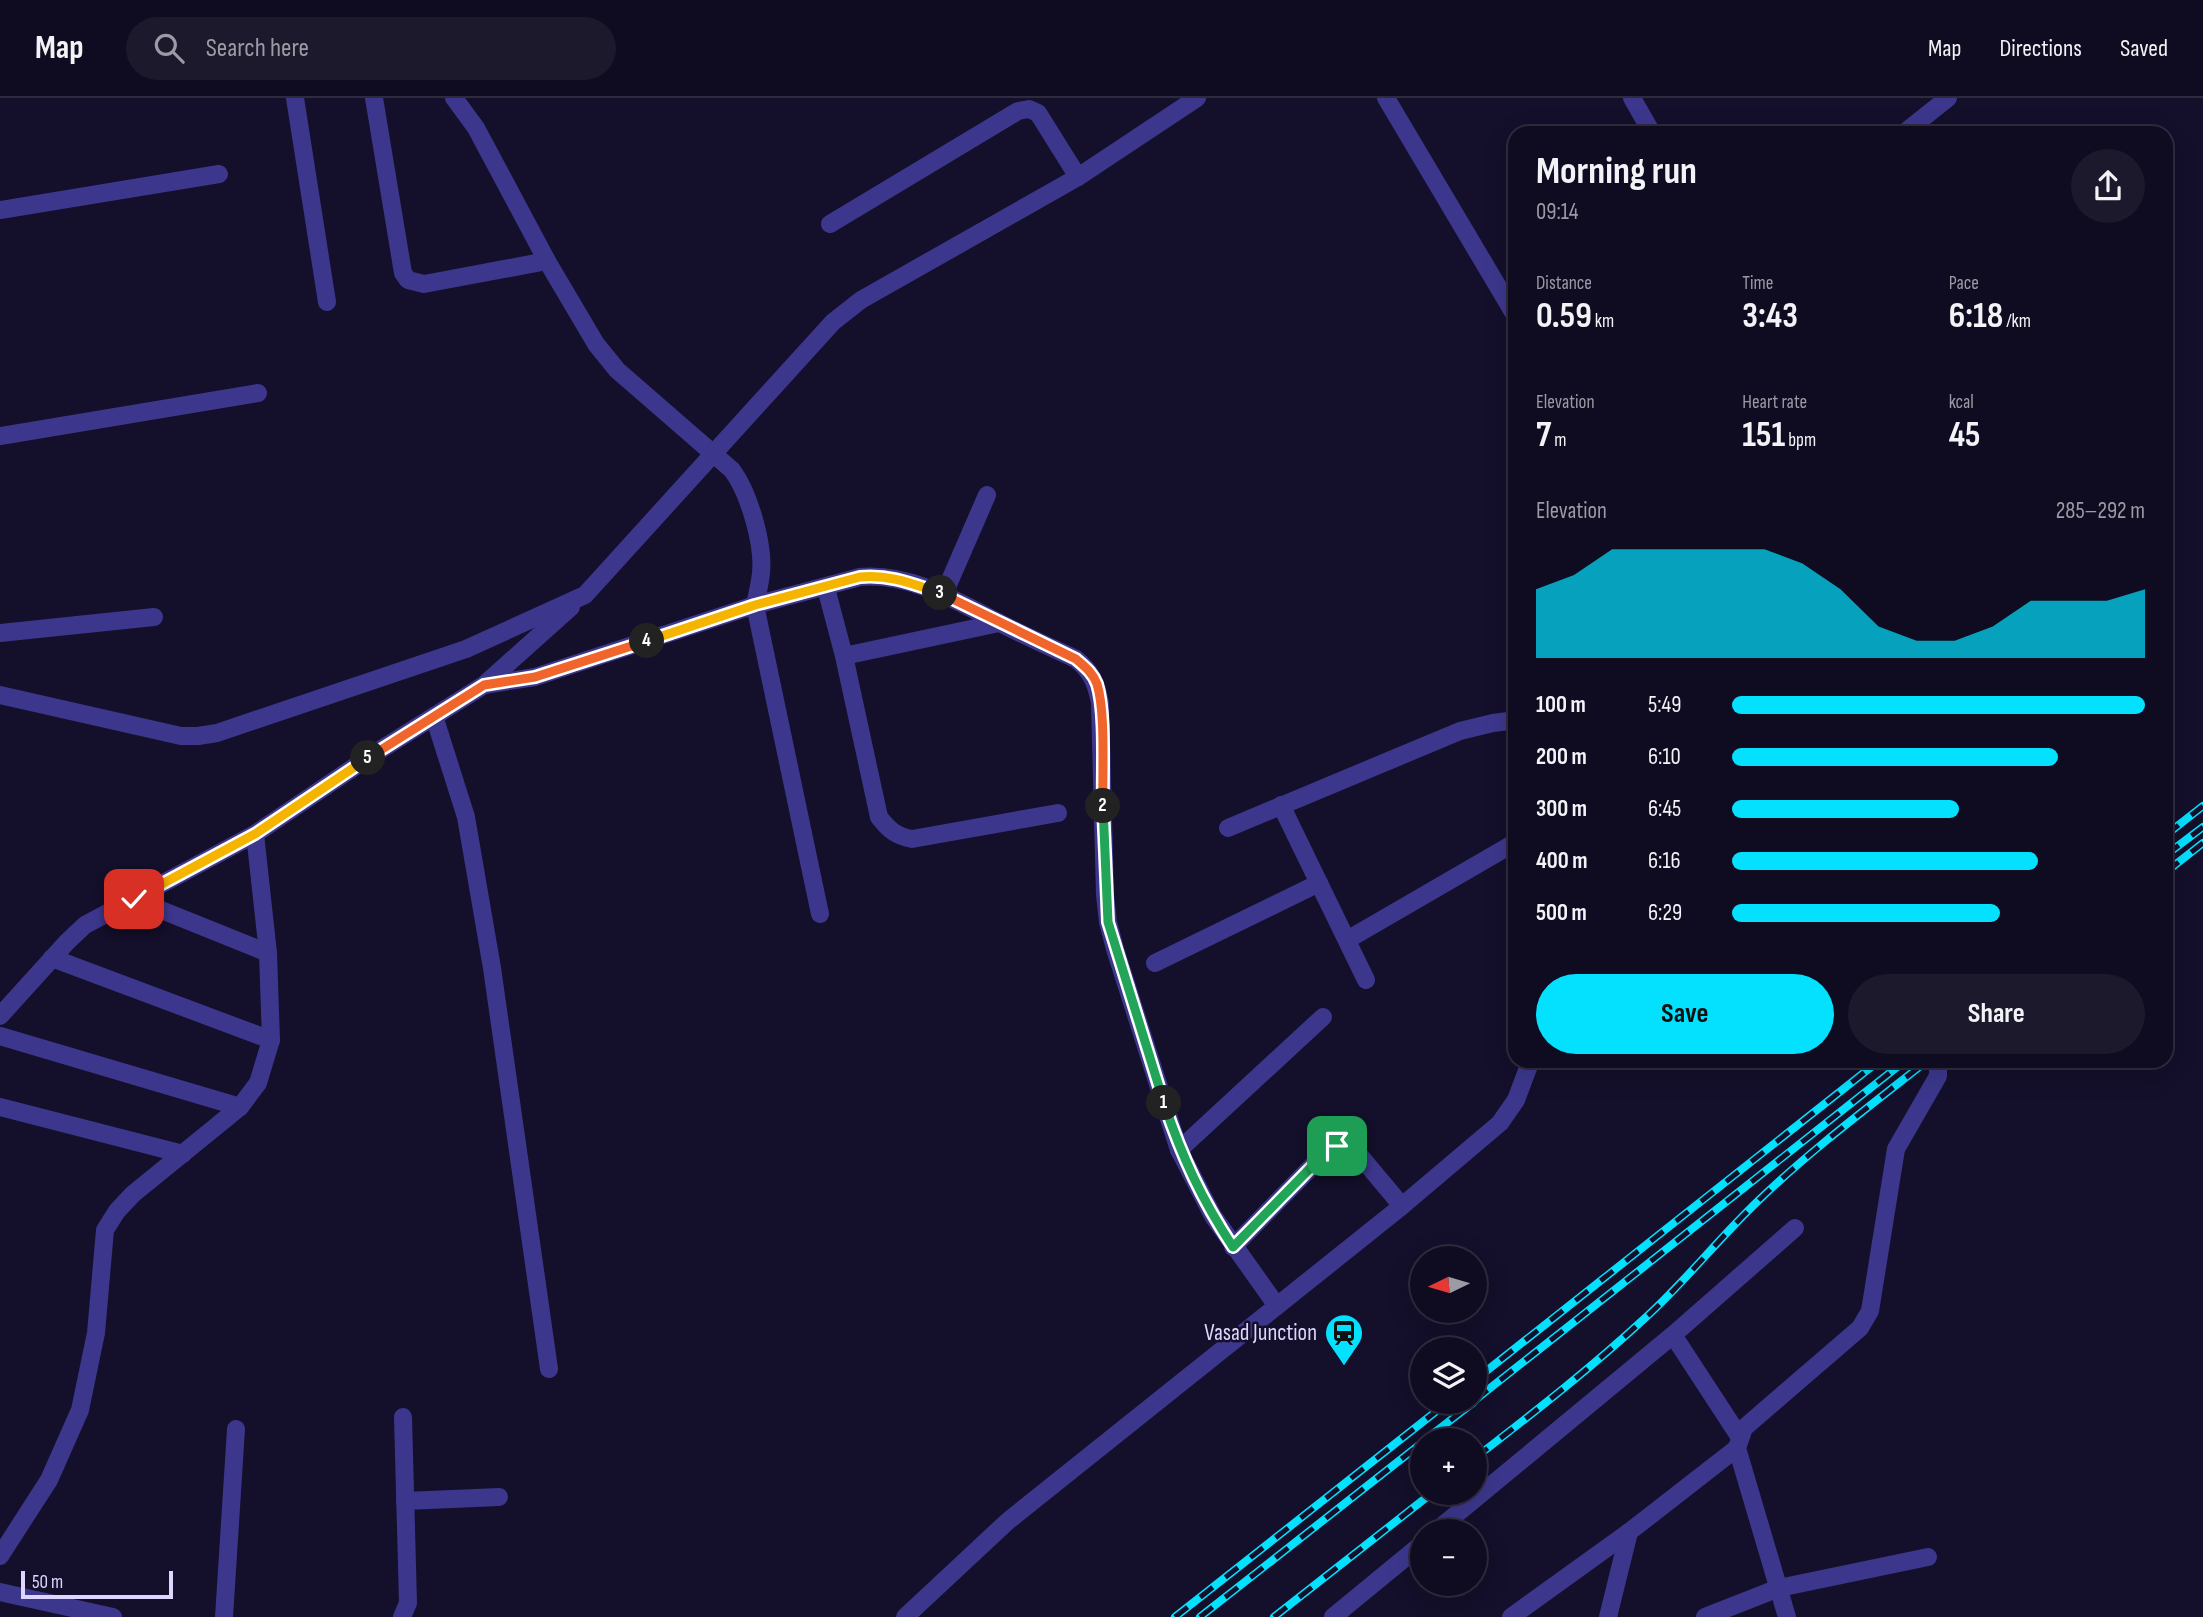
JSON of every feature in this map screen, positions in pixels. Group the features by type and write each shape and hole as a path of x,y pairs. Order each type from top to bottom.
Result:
{"street":[{"path":"295,98 327,302"},
{"path":"374,98 402,274 408,280 424,284 547,261"},
{"path":"454,98 476,128 547,261 607,360 732,470 749,500 762,572 755,605 820,914"},
{"path":"0,1016 85,925 255,834 484,685 585,594 833,322 861,300 1078,177 1197,98"},
{"path":"1386,98 1508,304"},
{"path":"1632,98 1647,126"},
{"path":"1913,126 1948,98"},
{"path":"830,224 1018,111 1029,109 1038,113 1078,177"},
{"path":"0,210 219,174"},
{"path":"0,436 258,393"},
{"path":"944,594 987,495"},
{"path":"484,685 535,677 755,605 860,577 877,576 944,594 1076,659 1090,671 1100,703 1108,922 1179,1150 1213,1216 1277,1306"},
{"path":"826,588 844,656 879,817 888,829 899,836 912,839 1058,813"},
{"path":"0,695 181,736 216,733 466,649 585,594"},
{"path":"0,633 154,617"},
{"path":"844,656 999,622"},
{"path":"435,716 466,817 471,844 492,968 549,1370"},
{"path":"1228,828 1460,732 1508,722"},
{"path":"1281,805 1366,980"},
{"path":"0,1556 49,1480 80,1410 96,1333 105,1230 117,1211 133,1194 240,1107 258,1083 271,1040 268,953 255,834"},
{"path":"1347,940 1508,847"},
{"path":"1156,963 1319,883"},
{"path":"134,899 268,953"},
{"path":"52,958 271,1040"},
{"path":"1179,1150 1323,1017"},
{"path":"0,1037 240,1107"},
{"path":"905,1617 1008,1521 1402,1206 1500,1123 1516,1100 1528,1068"},
{"path":"1511,1617 1629,1532 1738,1442 1744,1428 1867,1319 1896,1149 1938,1076 1938,1068"},
{"path":"0,1107 183,1154"},
{"path":"1233,1247 1326,1152 1337,1146 1347,1145 1355,1150 1402,1206"},
{"path":"1451,1519 1673,1335 1795,1228"},
{"path":"1673,1335 1738,1442 1787,1617"},
{"path":"402,1617 408,1602 403,1417"},
{"path":"225,1617 236,1429"},
{"path":"405,1501 499,1497"},
{"path":"1608,1617 1629,1532"},
{"path":"1333,1617 1410,1554"},
{"path":"1705,1617 1779,1588 1928,1558"},
{"path":"0,1592 113,1617"}],"railway":[{"path":"2173,830 2203,806"},
{"path":"2173,850 2203,827"},
{"path":"2173,867 2203,843"},
{"path":"1487,1371 1870,1068"},
{"path":"1487,1391 1896,1068"},
{"path":"1487,1449 1561,1390 1659,1305 1779,1181 1918,1068"},
{"path":"1175,1617 1433,1414"},
{"path":"1440,1428 1459,1414"},
{"path":"1200,1617 1410,1452"},
{"path":"1274,1617 1417,1505"}],"place":[{"name":"Vasad Junction","path":"1344,1367"}],"route":[{"path":"134,899 255,834 369,757 484,685 535,677 755,605 860,577 892,578 944,594 1076,659 1090,671 1100,703 1108,922 1179,1150 1213,1216 1233,1247 1326,1152 1337,1146"}]}
